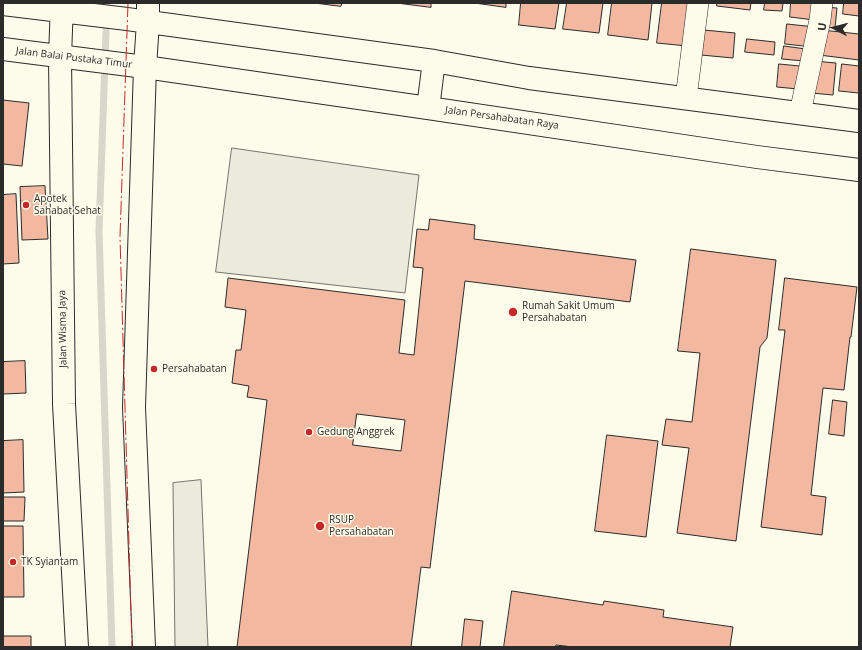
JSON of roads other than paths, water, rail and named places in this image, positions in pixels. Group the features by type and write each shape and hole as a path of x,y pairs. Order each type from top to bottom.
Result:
{"street":[{"path":"686,98 698,3"},
{"path":"800,113 820,20 822,3"},
{"path":"3,4 141,14 434,61 529,78 859,121"},
{"name":"Jalan Wisma Jaya","path":"68,9 64,404 77,647"},
{"path":"141,14 134,407 144,647"},
{"name":"Jalan Balai Pustaka Timur","path":"3,49 139,67"},
{"path":"428,108 434,61"},
{"name":"Jalan Persahabatan Raya","path":"139,67 859,170"}],"waterway":[{"path":"107,3 99,231 112,647"}],"place":[{"name":"Apotek Sahabat Sehat","path":"26,205"},
{"name":"Rumah Sakit Umum Persahabatan","path":"513,312"},
{"name":"Persahabatan","path":"154,369"},
{"name":"Gedung Anggrek","path":"309,432"},
{"name":"RSUP Persahabatan","path":"320,526"},
{"name":"TK Syiantam","path":"13,562"}]}
